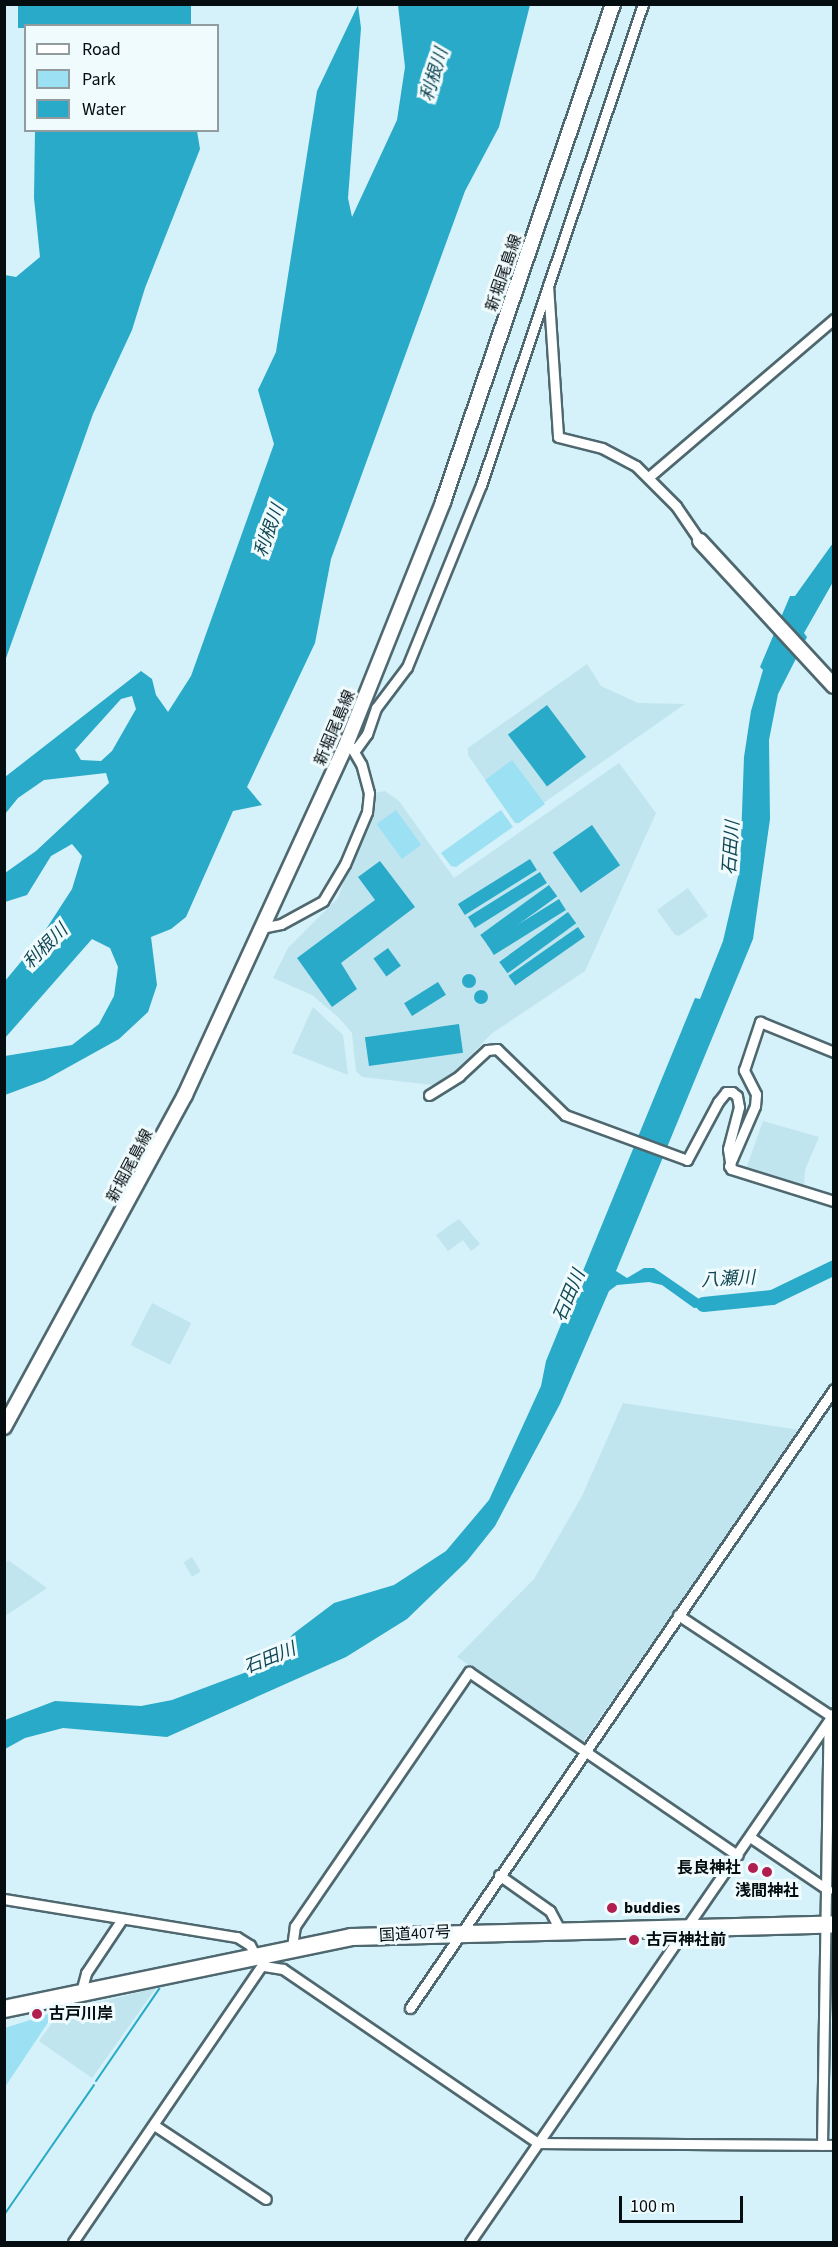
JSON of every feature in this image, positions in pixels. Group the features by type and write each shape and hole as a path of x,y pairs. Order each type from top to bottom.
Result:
{"highway":[{"name":"国道407号","path":"4,2009 261,1958 292,1947 351,1937 462,1931 830,1924"}],"main road":[{"name":"新堀尾島線","path":"4,1427 150,1163 351,747 443,502 613,4"},
{"path":"700,541 760,609 834,686"}],"street":[{"path":"266,927 281,924 323,901 345,864 367,812 369,793 351,747 367,734 376,708 407,667 420,638 495,447 530,331 548,285 643,4"},
{"path":"548,285 558,437 622,456 650,476 700,541"},
{"path":"650,476 834,319"},
{"path":"729,1166 755,1106 756,1094 744,1070 760,1022 834,1052"},
{"path":"429,1095 459,1076 487,1050 497,1049 566,1115 677,1157 689,1159 718,1102 726,1092 732,1092 737,1096 738,1107 728,1149 729,1166 736,1172 834,1201"},
{"path":"410,2008 834,1389"},
{"path":"678,1615 832,1717"},
{"path":"292,1947 295,1926 469,1672 737,1855"},
{"path":"822,2145 830,1924 828,1890 832,1717"},
{"path":"470,2242 832,1717"},
{"path":"750,1837 828,1890"},
{"path":"499,1875 550,1911 560,1930"},
{"path":"4,1899 237,1937 250,1945 261,1958 283,1969 538,2143 834,2145"},
{"path":"81,1992 86,1973 122,1919"},
{"path":"73,2242 154,2125 261,1958"},
{"path":"154,2125 266,2199"}],"shaded area":[{"path":"587,664 601,686 638,703 685,704 515,823 468,755 468,748"},
{"path":"619,763 656,813 585,971 491,1034 446,1081 433,1085 362,1077 356,1071 352,1033 338,1017 312,995 273,978 288,948 338,898 374,793 385,791 399,801 454,878"},
{"path":"688,888 708,916 679,936 675,935 657,910"},
{"path":"313,1007 343,1035 348,1075 292,1053"},
{"path":"763,1121 819,1137 805,1170 804,1187 746,1169"},
{"path":"459,1219 480,1244 471,1251 463,1240 448,1251 436,1235"},
{"path":"152,1303 191,1323 170,1365 131,1345"},
{"path":"623,1403 800,1430 583,1742 457,1657 534,1579 582,1496"},
{"path":"192,1557 201,1572 192,1577 183,1562"},
{"path":"8,1560 47,1588 5,1616 5,1564"},
{"path":"156,1988 92,2078 39,2041 60,2012"}],"green space":[{"path":"512,760 545,804 519,823 515,823 485,780"},
{"path":"396,810 421,845 402,859 377,824"},
{"path":"501,810 513,827 456,867 451,866 441,853"},
{"path":"55,2012 5,2087 5,2028"}],"water":[{"path":"18,5 191,5 191,24 24,24 24,28 18,28"},
{"name":"利根川","path":"358,5 361,28 348,198 352,217 397,120 405,67 398,5 530,5 499,127 465,191 331,559 315,643 247,787 262,805 233,811 186,917 171,929 151,937 157,985 148,1012 119,1039 45,1080 5,1095 5,1056 72,1045 99,1024 114,996 118,967 110,948 92,939 5,1038 5,981 39,940 72,889 82,856 72,844 51,856 27,895 5,902 5,873 36,851 109,783 106,773 44,780 18,798 5,814 5,777 141,671 152,679 156,695 168,712 191,676 274,444 258,390 276,352 317,91","holes":["132,696 136,709 112,751 101,761 81,760 75,750 121,699"]},
{"path":"35,132 197,132 200,149 145,288 132,330 93,414 5,661 5,275 16,277 40,257 34,198"},
{"path":"833,543 833,582 804,633 807,637 778,694 769,740 770,819 753,939 616,1271 627,1278 644,1268 654,1268 699,1299 730,1305 694,1308 662,1285 649,1282 617,1285 609,1291 560,1404 495,1526 467,1561 407,1619 346,1657 167,1737 63,1728 25,1738 5,1749 5,1720 55,1701 141,1706 172,1700 265,1665 293,1634 334,1603 394,1585 446,1551 489,1500 541,1386 546,1361 695,998 700,999 723,941 740,868 744,757 751,711 763,670 760,667 790,596 795,596"},
{"path":"547,705 586,757 547,786 508,734"},
{"path":"592,825 620,865 581,893 553,853"},
{"path":"530,859 537,870 465,915 458,904"},
{"path":"380,861 415,907 341,963 357,989 332,1007 297,958 375,900 358,877"},
{"path":"540,872 547,883 475,928 468,917"},
{"path":"549,885 557,896 488,946 480,935"},
{"path":"559,899 566,910 494,955 487,944"},
{"path":"568,912 576,923 507,973 499,962"},
{"path":"578,927 585,937 515,986 508,976"},
{"path":"388,948 401,966 386,976 373,959"},
{"path":"466,974 472,974 476,981 472,988 466,988 462,984 462,978"},
{"path":"438,982 446,995 412,1016 404,1003"},
{"path":"478,990 484,990 488,997 484,1004 478,1004 474,1000 474,994"},
{"path":"459,1024 463,1053 369,1066 365,1037"}],"waterway":[{"name":"八瀬川","path":"703,1304 772,1297 834,1267"},
{"path":"96,2081 159,1989"},
{"path":"4,2215 94,2085"}],"place":[{"name":"長良神社","path":"753,1868"},
{"name":"浅間神社","path":"767,1872"},
{"name":"buddies","path":"612,1908"},
{"name":"古戸神社前","path":"634,1940"},
{"name":"古戸川岸","path":"37,2014"}],"water label":[{"name":"石田川","path":"732,848"},
{"name":"石田川","path":"570,1296"},
{"name":"石田川","path":"270,1659"}]}
